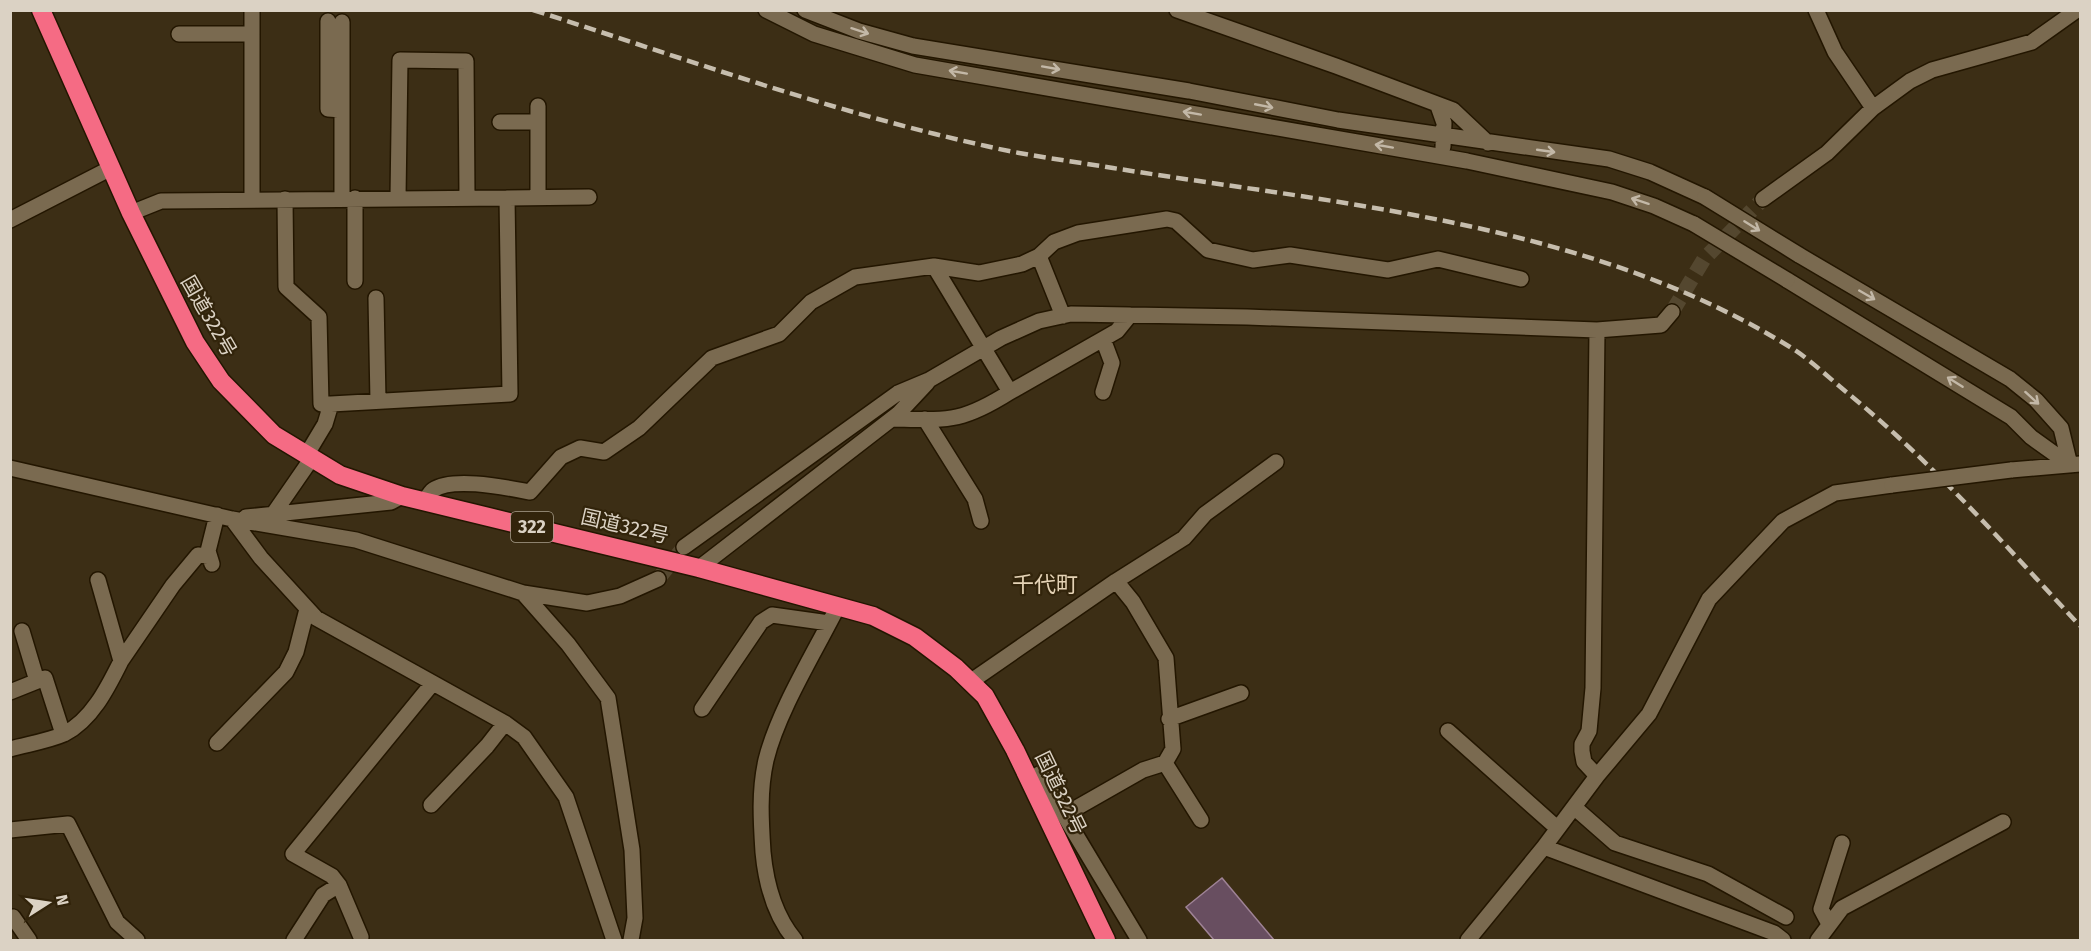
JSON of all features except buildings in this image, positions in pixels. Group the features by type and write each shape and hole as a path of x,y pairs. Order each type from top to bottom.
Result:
{"highway":[{"name":"国道322号","path":"41,10 131,213 195,342 221,381 274,435 340,475 402,496 699,568 838,606 873,616 915,637 985,696 1029,780 1106,940"}],"street":[{"path":"252,10 252,199"},
{"path":"766,10 814,34 915,65 1442,156 1612,192 1654,206 1694,224 1787,279 2011,417 2031,437 2075,465"},
{"path":"805,10 858,31 913,46 1338,120 1609,159 1650,172 1705,197 2010,379 2036,400 2061,428 2075,465"},
{"path":"1177,10 1336,66 1438,106 1461,117 1488,143"},
{"path":"1816,10 1835,52 1873,108"},
{"path":"1763,199 1827,153 1873,108 1910,81 1932,70 2032,42 2077,10"},
{"path":"335,22 355,281"},
{"path":"179,34 252,34"},
{"path":"998,59 998,79"},
{"path":"398,197 400,60 466,61 467,198"},
{"path":"538,106 538,197"},
{"path":"1438,106 1444,123 1442,156"},
{"path":"500,122 538,122"},
{"path":"10,220 111,168"},
{"path":"131,213 161,201 589,197"},
{"path":"285,199 286,287 319,317 321,404 331,404 510,394 507,198"},
{"path":"425,501 433,490 448,486 482,483 530,492 561,458 580,448 604,452 639,428 712,358 779,334 811,302 855,277 934,266 979,273 1022,264 1039,256 1054,242 1078,233 1167,219 1176,220 1208,250 1253,260 1290,255 1388,270 1438,259 1521,279"},
{"path":"1039,256 1063,316"},
{"path":"934,266 1010,392"},
{"path":"1819,299 1833,275"},
{"path":"376,297 378,401"},
{"path":"684,547 898,393 929,380 983,348 1039,321 1063,316 1130,315 1597,330 1660,325 1672,312"},
{"path":"892,419 953,420 980,412 1010,392 1118,331 1130,315"},
{"path":"1597,330 1593,688 1589,731 1582,744 1582,751 1584,762 1597,776"},
{"path":"1103,339 1112,363 1103,392"},
{"path":"699,568 892,419 913,400 929,380"},
{"path":"274,513 309,456 325,424 331,404"},
{"path":"925,419 975,499 981,521"},
{"path":"970,682 1116,581 1184,538 1205,514 1276,462"},
{"path":"1468,940 1544,847 1597,776 1649,714 1709,599 1783,521 1835,492 2011,470 2075,465"},
{"path":"10,468 224,517 356,540 523,593 587,603 621,596 658,579"},
{"path":"224,517 391,502 402,496"},
{"path":"10,749 63,734 75,727 104,696 122,662 173,585 198,555 210,560 224,517"},
{"path":"224,517 316,618 505,723 524,737 549,769 566,797 615,940"},
{"path":"98,580 122,662"},
{"path":"1064,815 1143,770 1165,763 1173,749 1166,658 1133,602 1116,581"},
{"path":"523,593 568,644 608,698 632,850 634,918 631,940"},
{"path":"795,940 782,926 765,879 760,805 766,759 784,715 838,606"},
{"path":"217,743 286,672 296,652 307,609"},
{"path":"702,709 761,622 772,615 829,623"},
{"path":"22,631 37,681"},
{"path":"10,692 45,678 63,734"},
{"path":"361,937 339,885 332,876 293,854 432,684"},
{"path":"1169,719 1241,693"},
{"path":"431,805 487,747 505,723"},
{"path":"1448,731 1557,828"},
{"path":"1165,763 1201,820"},
{"path":"1029,780 1041,773 1139,940"},
{"path":"1574,807 1615,843 1708,874 1786,916"},
{"path":"1818,940 1842,908 2003,822"},
{"path":"10,830 68,824 117,922 137,940"},
{"path":"1829,924 1821,909 1842,843"},
{"path":"1544,847 1774,933 1784,940"},
{"path":"294,940 323,896 339,885"},
{"path":"11,915 29,940"}],"tunnel":[{"path":"1672,312 1704,259 1763,199"},
{"path":"658,579 684,547"}],"railway":[{"path":"533,10 815,101 1002,150 1375,208 1462,224 1547,245 1631,272 1712,305 1790,347 1805,358 1881,422 1941,478 2080,626"}],"district":[{"name":"千代町","path":"1045,584"}]}
